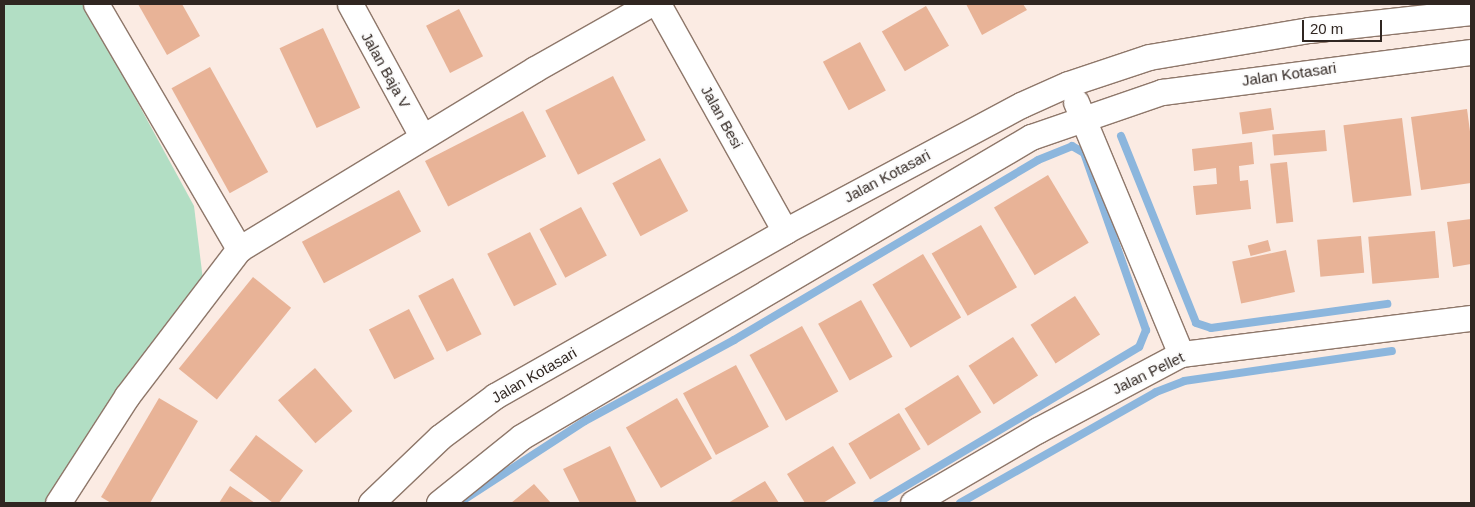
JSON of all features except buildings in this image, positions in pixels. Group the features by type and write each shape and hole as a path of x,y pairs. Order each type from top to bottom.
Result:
{"street":[{"path":"96,4 239,249"},
{"name":"Jalan Baja V","path":"350,4 422,136"},
{"path":"58,503 127,396 239,249 422,136 650,4"},
{"name":"Jalan Besi","path":"658,4 785,231"},
{"name":"Jalan Kotasari","path":"371,503 440,437 495,396 785,231 1021,105 1068,84 1149,57 1378,13 1471,12"},
{"name":"Jalan Kotasari","path":"439,503 521,437 1031,137 1162,92 1471,52"},
{"path":"1068,84 1181,354"},
{"name":"Jalan Pellet","path":"913,503 1038,430 1181,354 1471,318"}],"green space":[{"path":"4,4 84,4 194,206 203,280 63,503 4,503"}],"waterway":[{"path":"1121,136 1196,323 1211,328 1387,304"},
{"path":"459,503 585,421 734,340 1038,160 1072,146 1084,153 1146,330 1139,347 877,503"},
{"path":"960,503 1156,392 1184,381 1392,351"}]}
